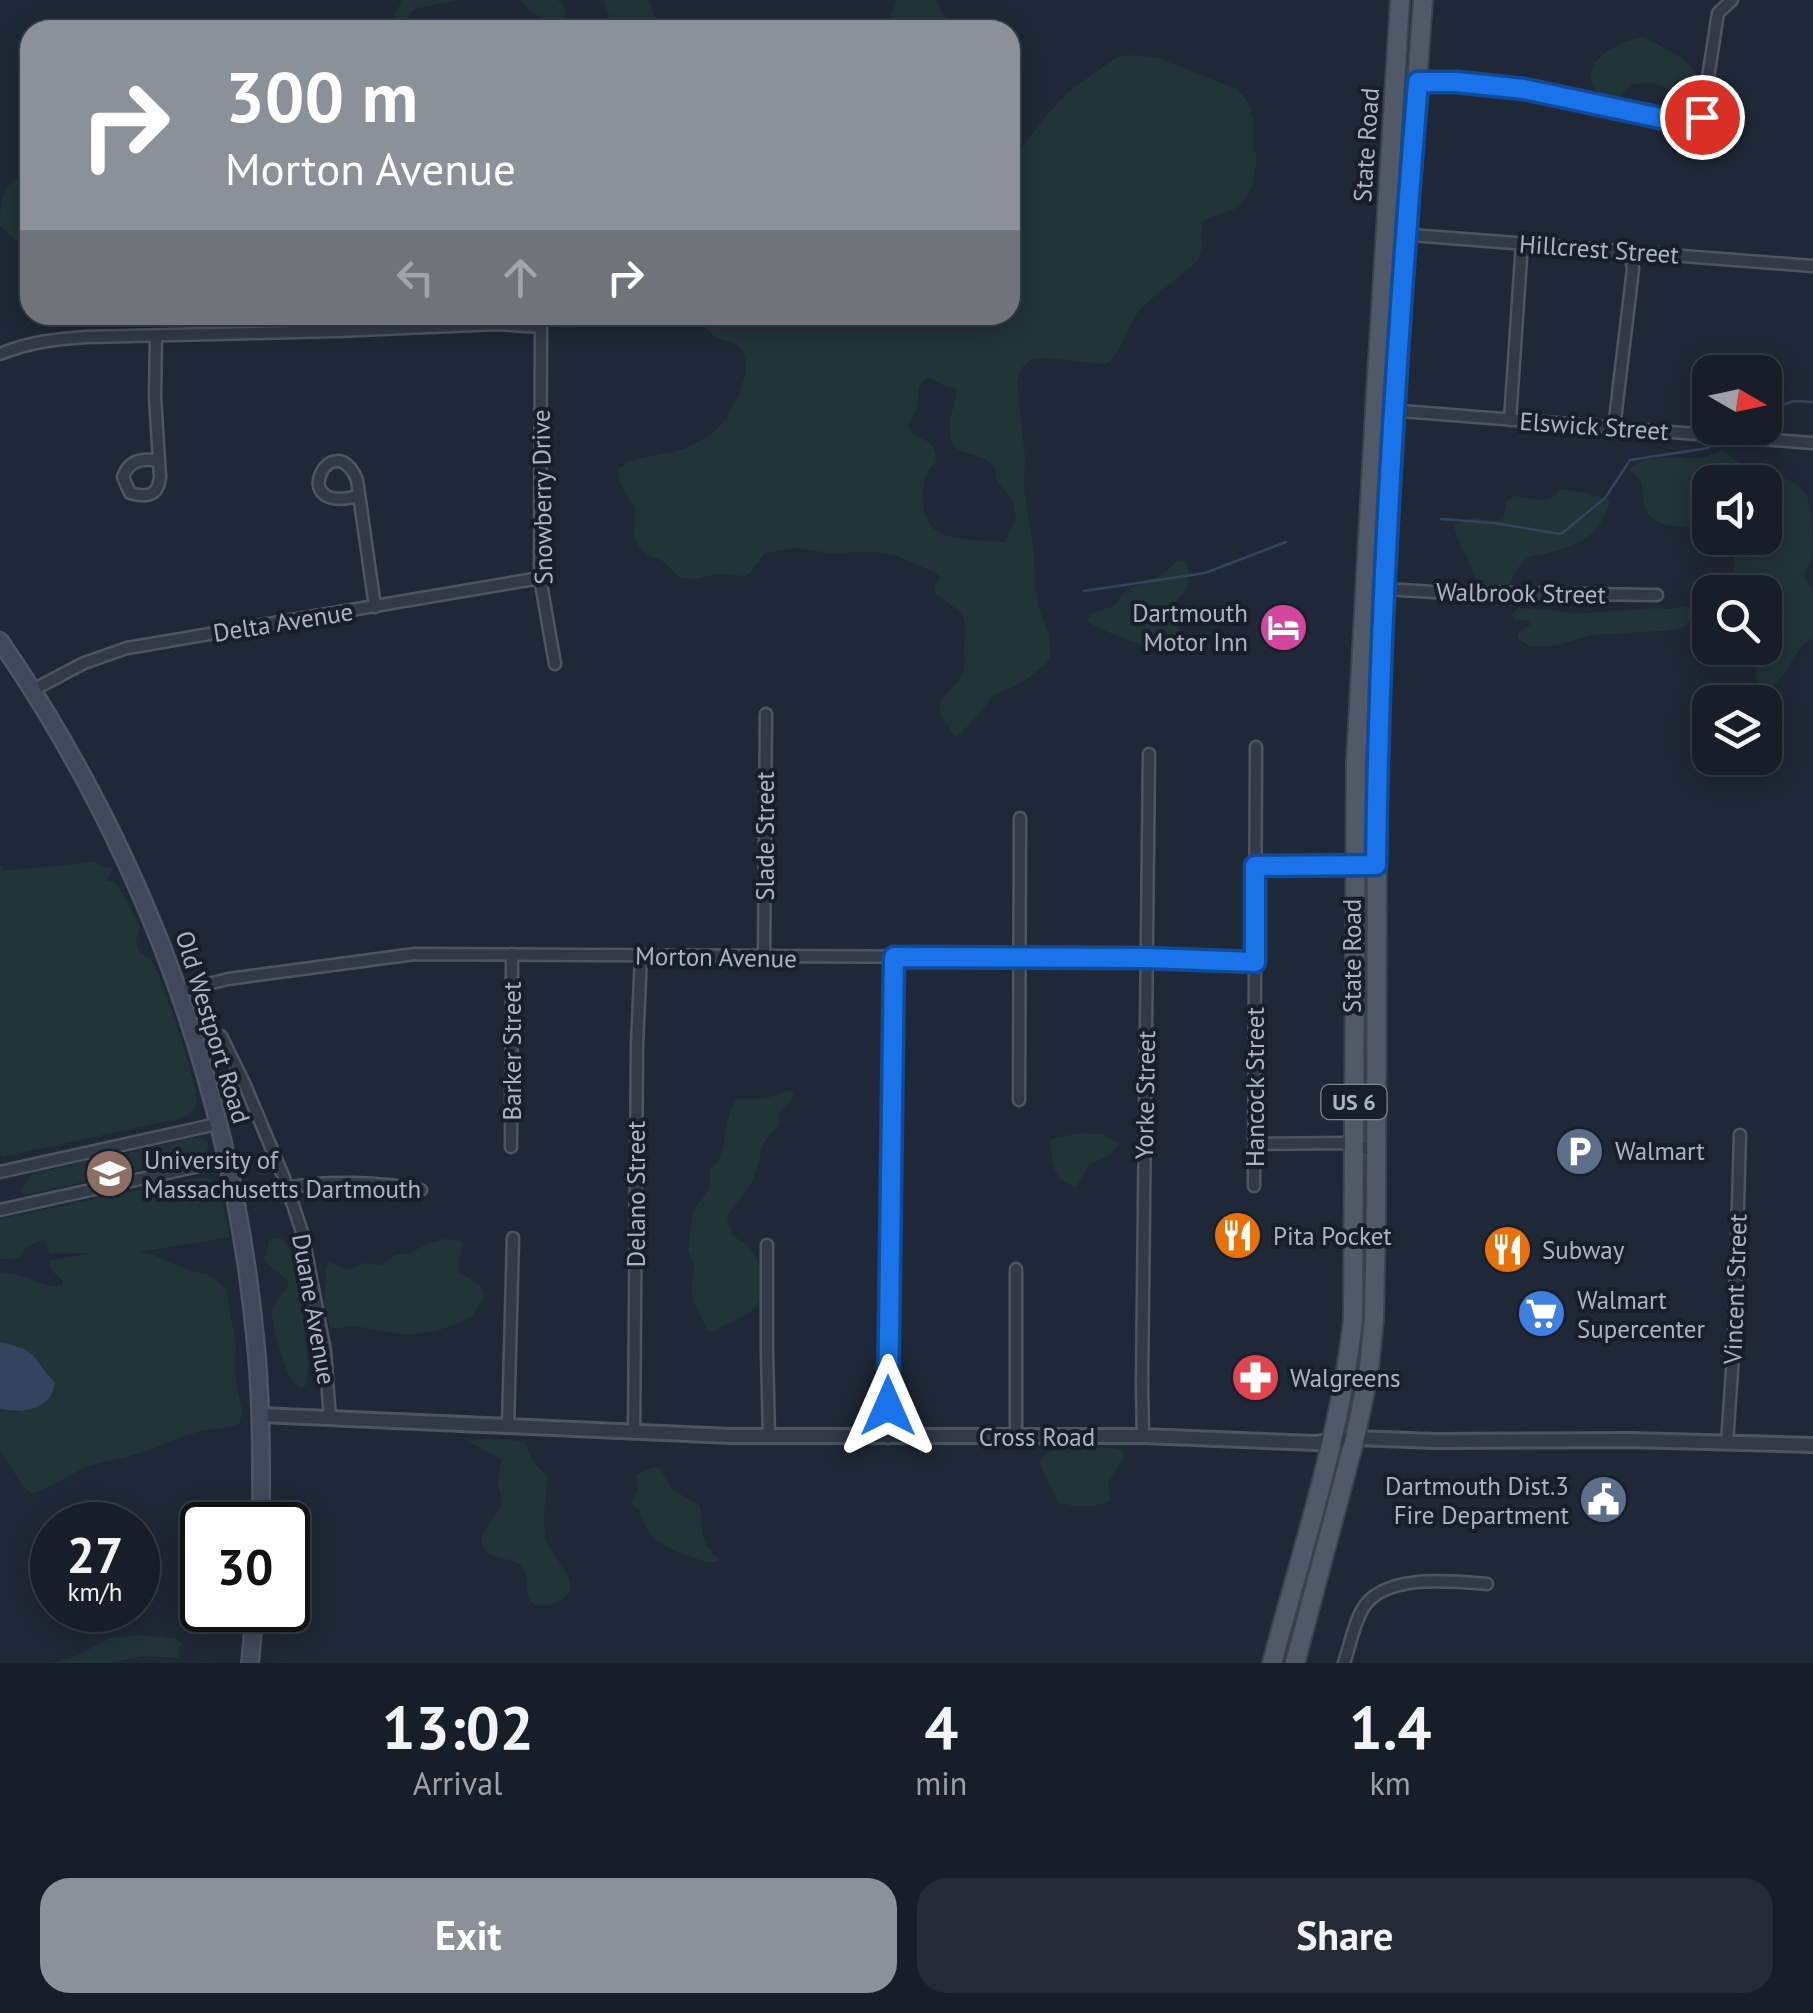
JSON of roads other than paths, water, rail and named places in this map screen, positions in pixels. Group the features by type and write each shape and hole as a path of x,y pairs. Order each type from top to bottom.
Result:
{"main road":[{"name":"State Road","path":"1295,1663 1355,1438 1374,1320 1378,748 1384,589 1423,0"},
{"name":"State Road","path":"1272,1663 1331,1442 1348,1368 1352,1320 1356,760 1394,2"},
{"name":"Old Westport Road","path":"0,641 70,750 116,838 150,912 204,1066 249,1280 260,1415 261,1502"},
{"path":"250,1663 253,1632"}],"street":[{"path":"1418,82 1524,89 1670,120 1702,117 1718,13 1732,0"},
{"name":"Hillcrest Street","path":"1385,233 1813,266"},
{"path":"1510,420 1522,243"},
{"path":"1614,428 1633,268 1630,251"},
{"name":"Snowberry Drive","path":"156,336 478,325"},
{"name":"Snowberry Drive","path":"507,325 542,329 540,578 556,664"},
{"path":"0,354 52,339 156,336 158,461"},
{"name":"Elswick Street","path":"1374,409 1813,443"},
{"path":"358,496 331,498 318,482 319,473 327,464 337,462 346,463 353,470 357,480 375,606"},
{"name":"Delta Avenue","path":"33,690 84,664 128,648 540,578"},
{"name":"Walbrook Street","path":"1384,589 1657,596"},
{"name":"Slade Street","path":"764,957 766,714"},
{"name":"Hancock Street","path":"1254,1186 1256,747"},
{"name":"Yorke Street","path":"1144,1436 1149,754"},
{"path":"1019,1100 1020,818"},
{"path":"1255,866 1376,865"},
{"name":"Morton Avenue","path":"180,992 228,979 415,954 1255,962"},
{"name":"Barker Street","path":"511,1147 512,954"},
{"name":"Delano Street","path":"634,1433 640,956"},
{"path":"888,1438 894,957"},
{"name":"Duane Avenue","path":"221,1036 244,1082 302,1232 324,1351 330,1419"},
{"path":"0,1172 218,1124"},
{"name":"Vincent Street","path":"1727,1443 1740,1135"},
{"path":"1255,1144 1354,1143 1376,1153"},
{"path":"0,1208 226,1160"},
{"path":"287,1188 312,1183 397,1185 421,1190"},
{"path":"508,1427 512,1238"},
{"path":"767,1245 769,1437"},
{"path":"1016,1268 1016,1437"},
{"name":"Cross Road","path":"260,1415 769,1437 1144,1436 1331,1442 1355,1438 1436,1442 1631,1440 1813,1446"},
{"path":"1344,1663 1363,1607 1380,1592 1411,1583 1486,1584"}],"water":[{"path":"0,1342 29,1352 55,1382 42,1404 27,1410 0,1409"}],"waterway":[{"path":"1782,405 1793,401 1813,402"},
{"path":"1441,519 1561,534 1605,498 1630,460 1709,448"},
{"path":"1084,591 1205,573 1286,542"}],"place":[{"name":"Dartmouth Motor Inn","path":"1283,627"},
{"name":"Walmart","path":"1580,1151"},
{"name":"University of Massachusetts Dartmouth","path":"109,1174"},
{"name":"Pita Pocket","path":"1238,1236"},
{"name":"Subway","path":"1507,1250"},
{"name":"Walmart Supercenter","path":"1542,1314"},
{"name":"Walgreens","path":"1255,1378"},
{"name":"Dartmouth Dist.3 Fire Department","path":"1604,1500"}]}
